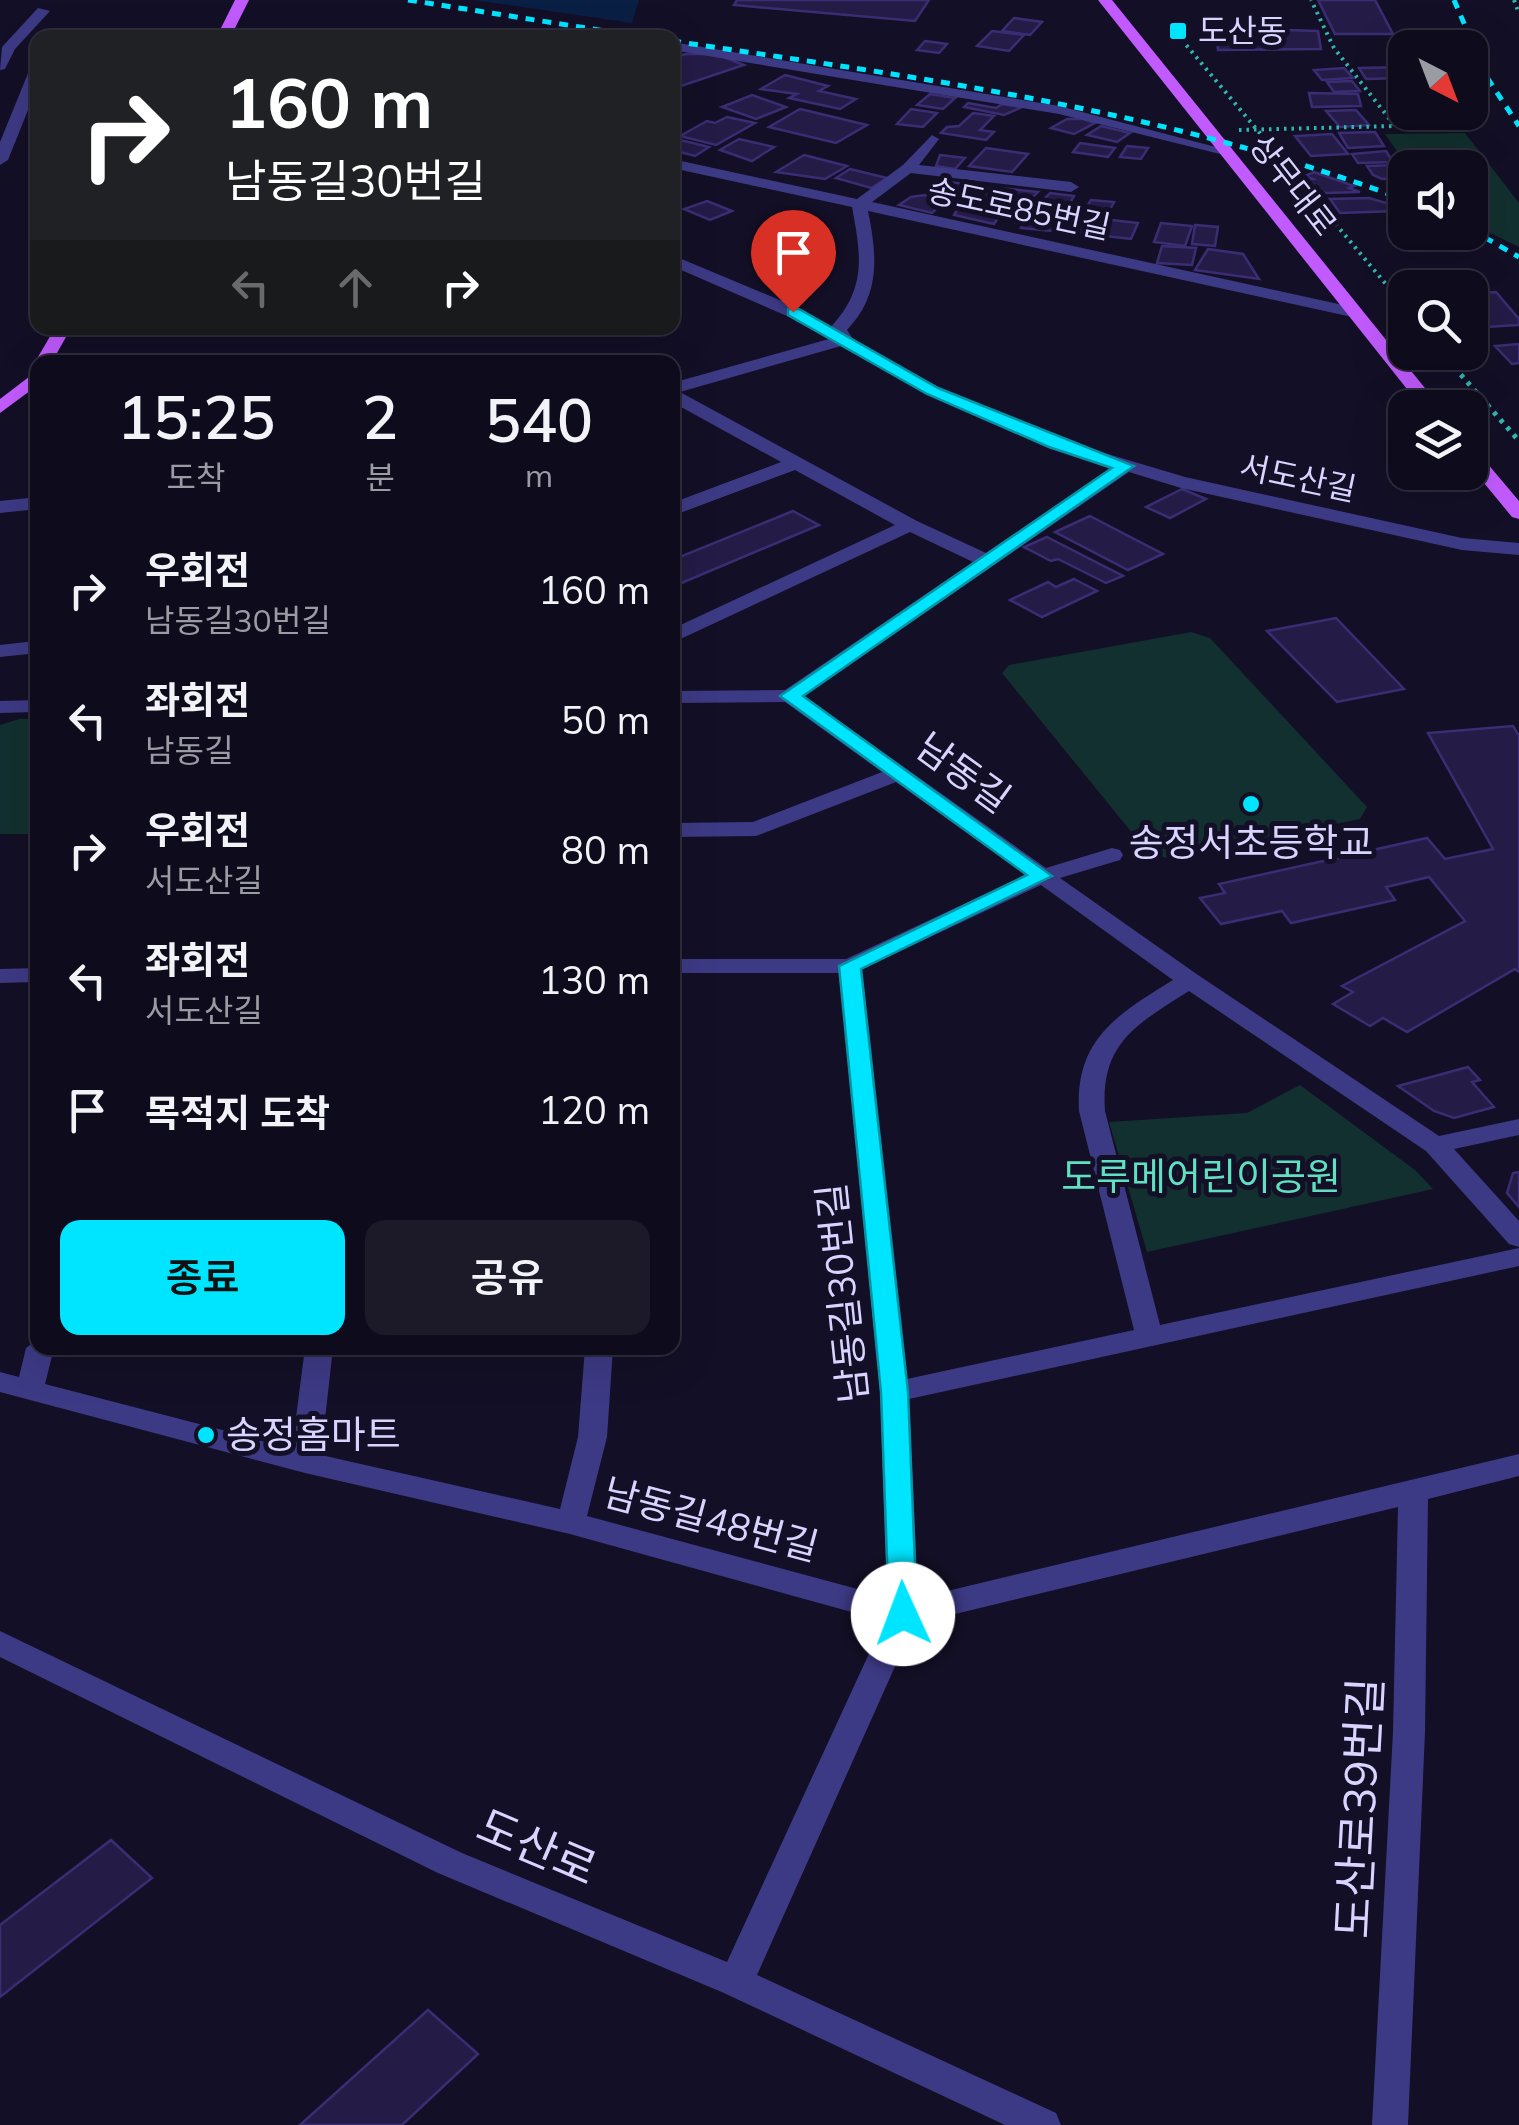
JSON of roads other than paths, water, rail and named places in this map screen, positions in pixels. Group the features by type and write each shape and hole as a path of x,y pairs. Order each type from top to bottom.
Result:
{"main road":[{"path":"227,30 242,0"},
{"name":"상무대로","path":"1106,0 1417,390"},
{"path":"0,408 30,382"},
{"path":"1488,475 1519,512"}],"street":[{"path":"0,66 43,11"},
{"path":"680,47 1059,110 1224,151"},
{"path":"0,160 30,86"},
{"path":"680,390 845,340 838,328 862,304 868,264 859,205 908,168 932,138"},
{"name":"송도로85번길","path":"680,165 1352,312"},
{"path":"908,168 1072,187"},
{"name":"서도산길","path":"680,263 744,289 845,340 932,391 1000,422 1126,466 1181,482 1446,541 1519,549"},
{"path":"680,397 910,525 990,562"},
{"path":"680,507 796,463"},
{"path":"680,698 790,696 1126,466"},
{"path":"0,507 30,504"},
{"path":"680,633 910,525"},
{"path":"0,651 30,647"},
{"name":"남동길","path":"790,696 1189,980 1436,1146 1519,1238"},
{"path":"0,707 30,706"},
{"path":"680,830 756,829 898,772"},
{"path":"680,966 850,966 1042,876 1112,855"},
{"name":"남동길30번길","path":"850,966 894,1392 903,1614"},
{"path":"0,976 30,975"},
{"path":"1150,1339 1092,1112 1088,1079 1102,1048 1116,1030 1189,980"},
{"path":"1436,1146 1519,1126"},
{"path":"894,1392 1519,1258"},
{"path":"30,1388 38,1355"},
{"path":"304,1462 318,1355"},
{"path":"570,1523 586,1481 599,1404 598,1355"},
{"name":"남동길48번길","path":"0,1382 304,1462 570,1523 903,1614 1519,1466"},
{"name":"도산로39번길","path":"1390,2125 1409,1732 1413,1494"},
{"path":"736,1982 903,1614"},
{"name":"도산로","path":"0,1643 450,1862 736,1982 1043,2125"}],"water":[{"path":"473,0 639,0 632,23"}],"railway":[{"path":"408,0 599,30"},
{"path":"1454,0 1488,79 1519,126"},
{"path":"680,42 951,84 1134,120 1225,142 1388,194"},
{"path":"1488,239 1519,257"}],"place":[{"name":"도산동","path":"1178,31"},
{"name":"송정서초등학교","path":"1251,804"},
{"name":"송정홈마트","path":"206,1435"}],"park label":[{"name":"도루메어린이공원","path":"1201,1177"}]}
